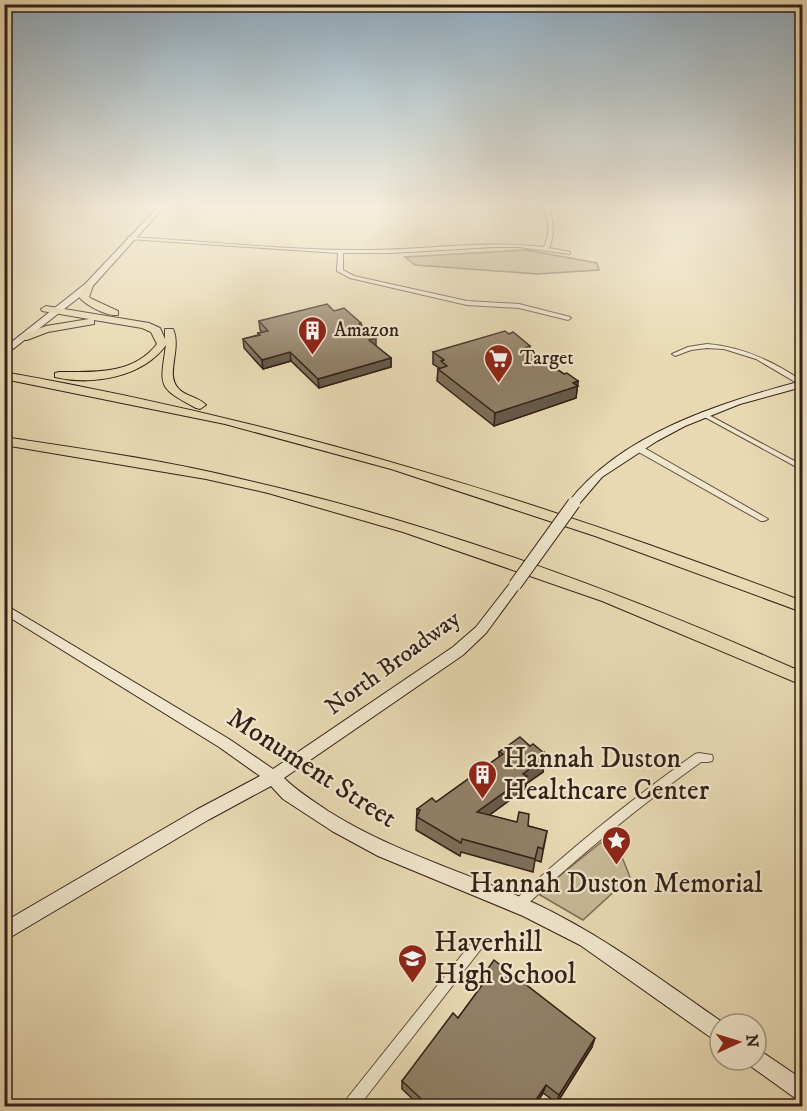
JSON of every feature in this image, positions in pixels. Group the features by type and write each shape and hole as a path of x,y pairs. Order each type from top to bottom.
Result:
{"highway":[{"path":"59,375 96,376 115,373 138,366 157,354 162,344 156,330 118,317 88,302 84,297 88,286"},
{"path":"54,309 159,323 170,332 172,346 166,376 174,391 201,405"},
{"path":"23,338 46,329 118,317"},
{"path":"4,365 201,405 329,438 445,481 617,537 802,607"},
{"path":"4,375 217,418 445,481"},
{"path":"4,441 194,473 271,490 363,515 453,542 609,597 683,626 802,679"}],"main road":[{"path":"4,353 107,259"},
{"path":"4,343 88,286 113,259"},
{"name":"North Broadway","path":"4,932 202,815 273,777 458,651 481,630 574,503 598,475 638,448 703,414 756,396 802,384"},
{"name":"Monument Street","path":"4,608 224,743 273,777 289,794 338,825 384,851 518,905 586,939 708,1024"},
{"path":"768,1066 802,1090"}],"street":[{"path":"341,259 340,271 352,277 467,303 519,306 568,318"},
{"path":"675,354 694,347 735,351 770,363 802,384"},
{"path":"703,414 802,468"},
{"path":"638,448 764,519"},
{"path":"518,905 552,873 648,795 699,757 708,758"},
{"path":"350,1106 477,945"}],"shaded area":[{"path":"407,259 574,259 597,263 599,270 537,274 415,265"},
{"path":"609,836 622,857 630,877 583,920 540,895 548,885"}],"building":[{"name":"Amazon","path":"327,304 334,311 344,308 376,338 369,340 391,358 318,379 290,352 262,360 243,339 268,331 259,321"},
{"name":"Target","path":"505,331 509,334 513,332 530,346 525,348 564,374 567,373 578,381 573,383 578,386 495,413 438,369 447,366 441,361 444,360 433,352"},
{"name":"Hannah Duston Healthcare Center","path":"520,737 530,746 533,744 544,753 542,755 545,758 523,774 527,776 477,812 517,822 519,812 529,814 528,826 547,831 543,849 538,847 535,859 462,839 461,843 417,817 420,810 417,809 432,798 436,802 503,754 499,752"},
{"name":"Haverhill High School","path":"494,960 595,1038 559,1095 546,1085 531,1107 430,1107 402,1081 453,1013 458,1018 483,984 479,981"}],"place":[{"name":"Amazon","path":"313,356"},
{"name":"Target","path":"499,384"},
{"name":"Hannah Duston Healthcare Center","path":"482,800"},
{"name":"Hannah Duston Memorial","path":"616,866"},
{"name":"Haverhill High School","path":"413,984"}]}
